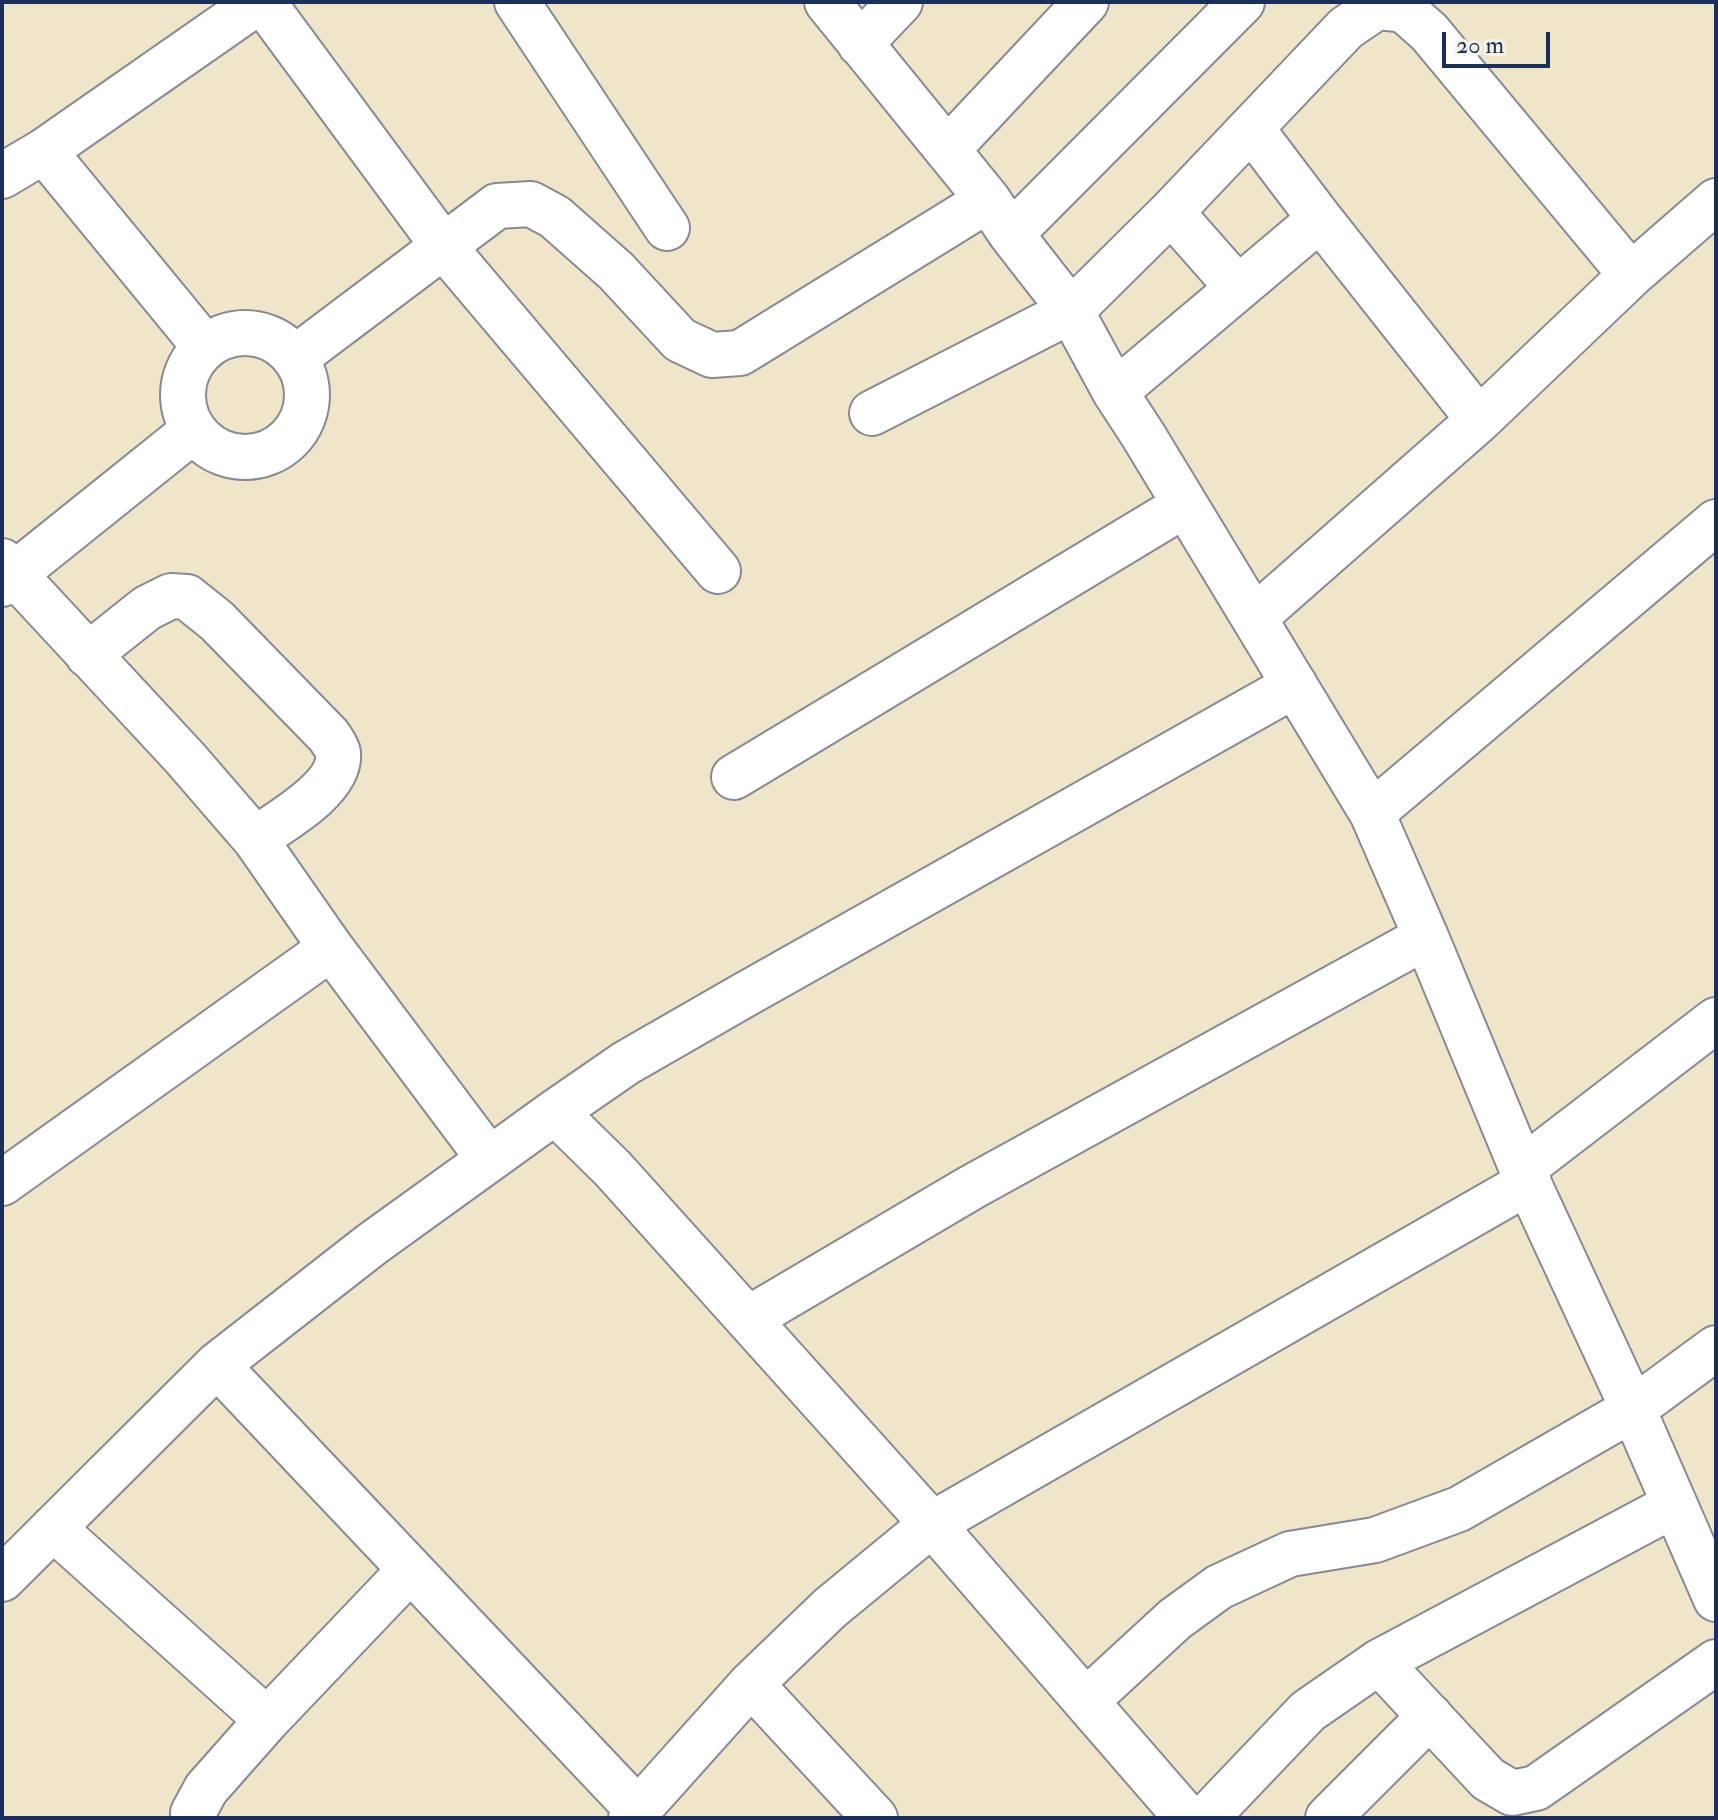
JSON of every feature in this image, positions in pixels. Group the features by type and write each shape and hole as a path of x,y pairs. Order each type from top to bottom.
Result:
{"street":[{"path":"2,176 44,151 260,2 444,247 718,571"},
{"path":"517,2 667,228"},
{"path":"827,2 947,150 1071,311 1115,392 1372,813 1526,1176 1716,1599"},
{"path":"860,44 900,2"},
{"path":"947,150 1086,2"},
{"path":"295,358 497,206 531,204 555,217 616,271 680,340 712,355 740,353 999,217 1242,2"},
{"path":"872,413 1071,311 1171,212 1346,28 1377,7 1404,10 1429,32 1631,275"},
{"path":"1251,128 1479,420"},
{"path":"44,151 205,347"},
{"path":"1254,618 1479,420 1631,275 1716,201"},
{"path":"1171,212 1238,288"},
{"path":"1115,392 1320,219"},
{"path":"242,333 262,335 281,344 295,358 304,376 307,395 304,414 295,432 281,445 264,454 235,455 207,444 194,430 183,401 183,386 194,358 205,347 222,337 242,333"},
{"path":"194,430 6,573 185,758 255,839 331,948 489,1159"},
{"path":"734,777 1185,505"},
{"path":"1372,813 1716,522"},
{"path":"88,655 147,608 171,596 187,597 217,621 329,736 338,752 336,770 320,792 255,839"},
{"path":"2,1579 217,1365 372,1244 555,1112 626,1063 1295,685"},
{"path":"748,1319 972,1187 1426,937"},
{"path":"2,1183 331,948"},
{"path":"217,1365 635,1814 751,1684 830,1608 932,1524 1526,1176 1716,1020"},
{"path":"555,1112 613,1169 932,1524 1187,1818"},
{"path":"1086,1701 1175,1619 1219,1587 1290,1554 1375,1540 1459,1509 1633,1409 1716,1348"},
{"path":"1206,1818 1308,1711 1379,1662 1674,1505"},
{"path":"53,1528 267,1720"},
{"path":"195,1818 193,1813 206,1789 410,1570"},
{"path":"1379,1662 1488,1779 1512,1793 1536,1788 1716,1662"},
{"path":"751,1684 875,1818"},
{"path":"1328,1818 1430,1716"}]}
